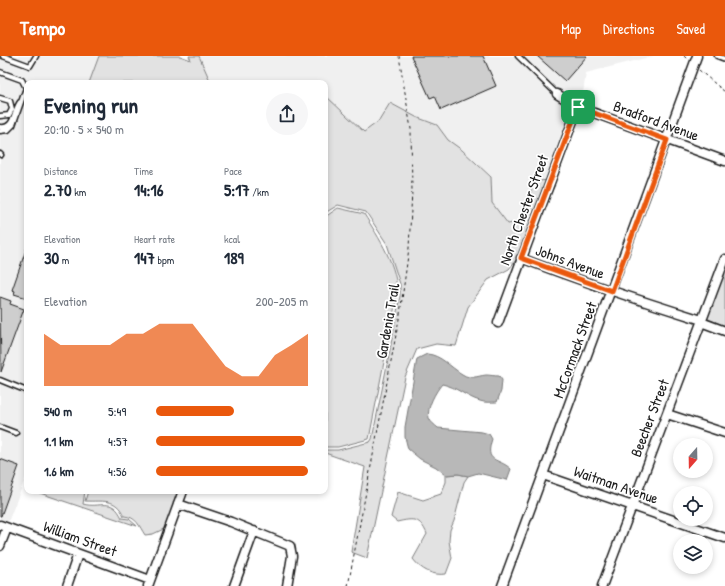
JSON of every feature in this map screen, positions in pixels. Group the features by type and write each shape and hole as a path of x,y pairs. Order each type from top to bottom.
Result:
{"street":[{"name":"McCormack Street","path":"502,586 612,291 697,56"},
{"name":"Bradford Avenue","path":"557,94 578,107 725,162"},
{"name":"North Chester Street","path":"498,323 578,107"},
{"name":"Johns Avenue","path":"521,258 701,321 725,331"},
{"name":"Beecher Street","path":"602,586 725,259"},
{"path":"667,414 725,433"},
{"name":"Waitman Avenue","path":"544,475 725,538"},
{"path":"149,583 182,494"},
{"path":"178,504 254,531 290,546 292,556 287,586"},
{"path":"0,546 4,526"},
{"name":"William Street","path":"4,526 149,583"},
{"path":"234,586 254,531"},
{"path":"67,586 78,554"}],"lane":[{"path":"3,56 30,66 36,56"},
{"path":"518,56 557,94"},
{"path":"717,56 725,59"},
{"path":"0,72 20,79 24,82"},
{"path":"0,131 11,128 24,96"},
{"path":"0,98 10,101 12,105 9,115 2,117"},
{"path":"0,127 8,126 11,123 17,106 22,101"},
{"path":"0,380 24,390"},
{"path":"0,427 16,433"}],"path":[{"name":"Gardenia Trail","path":"348,586 400,314 410,248 412,191 411,129 399,56"},
{"path":"684,56 725,92"}],"shaded area":[{"path":"0,56 99,56 90,80 24,80 24,482 8,522 0,519"},
{"path":"99,56 180,56 191,60 189,56 199,56 210,80 90,80"},
{"path":"199,56 654,56 586,73 579,119 555,185 550,180 531,191 520,221 508,224 492,203 491,176 462,150 448,140 437,125 416,117 390,103 379,121 364,132 328,98 328,80 210,80"},
{"path":"328,98 364,132 379,121 390,103 416,117 437,125 448,140 462,150 491,177 492,203 508,224 520,221 531,191 538,181 550,180 555,185 519,256 509,269 488,280 468,307 456,346 436,344 417,349 405,377 367,558 351,552 365,467 328,454 328,450 338,450 370,442 372,439 400,296 400,284 387,244 366,212 338,205 328,211"},
{"path":"338,208 364,214 391,263 397,295 369,439 338,447 328,447 328,215"},
{"path":"725,265 725,326 706,318"},
{"path":"427,354 441,359 465,376 499,376 502,380 501,391 497,402 480,401 452,387 442,384 432,400 428,414 431,421 438,428 489,434 492,439 490,447 491,456 511,469 507,480 478,473 468,476 458,474 446,475 436,467 420,459 408,449 405,437 405,427 417,359"},
{"path":"458,474 468,476 464,482 454,521 450,530 449,541 452,558 446,574 436,574 424,569 413,559 427,534 422,525 416,520 397,522 391,517 398,492 423,500 441,494 446,482 446,475"},
{"path":"43,494 85,494 83,504 110,505 118,511 122,518 129,519 137,526"},
{"path":"87,494 182,494 170,526 153,534 145,535 135,520 124,516 121,510 113,503 103,501 85,501"}],"building":[{"path":"411,56 483,56 496,86 441,110 435,96 430,98"},
{"path":"537,56 587,56 565,81"},
{"path":"24,256 24,297 14,294 15,291 12,290"},
{"path":"0,297 11,301 10,304 24,309 1,372"},
{"path":"0,459 19,466 1,516 0,516"}],"route":[{"path":"578,107 667,140 612,291 521,258 569,126 578,107"}]}
